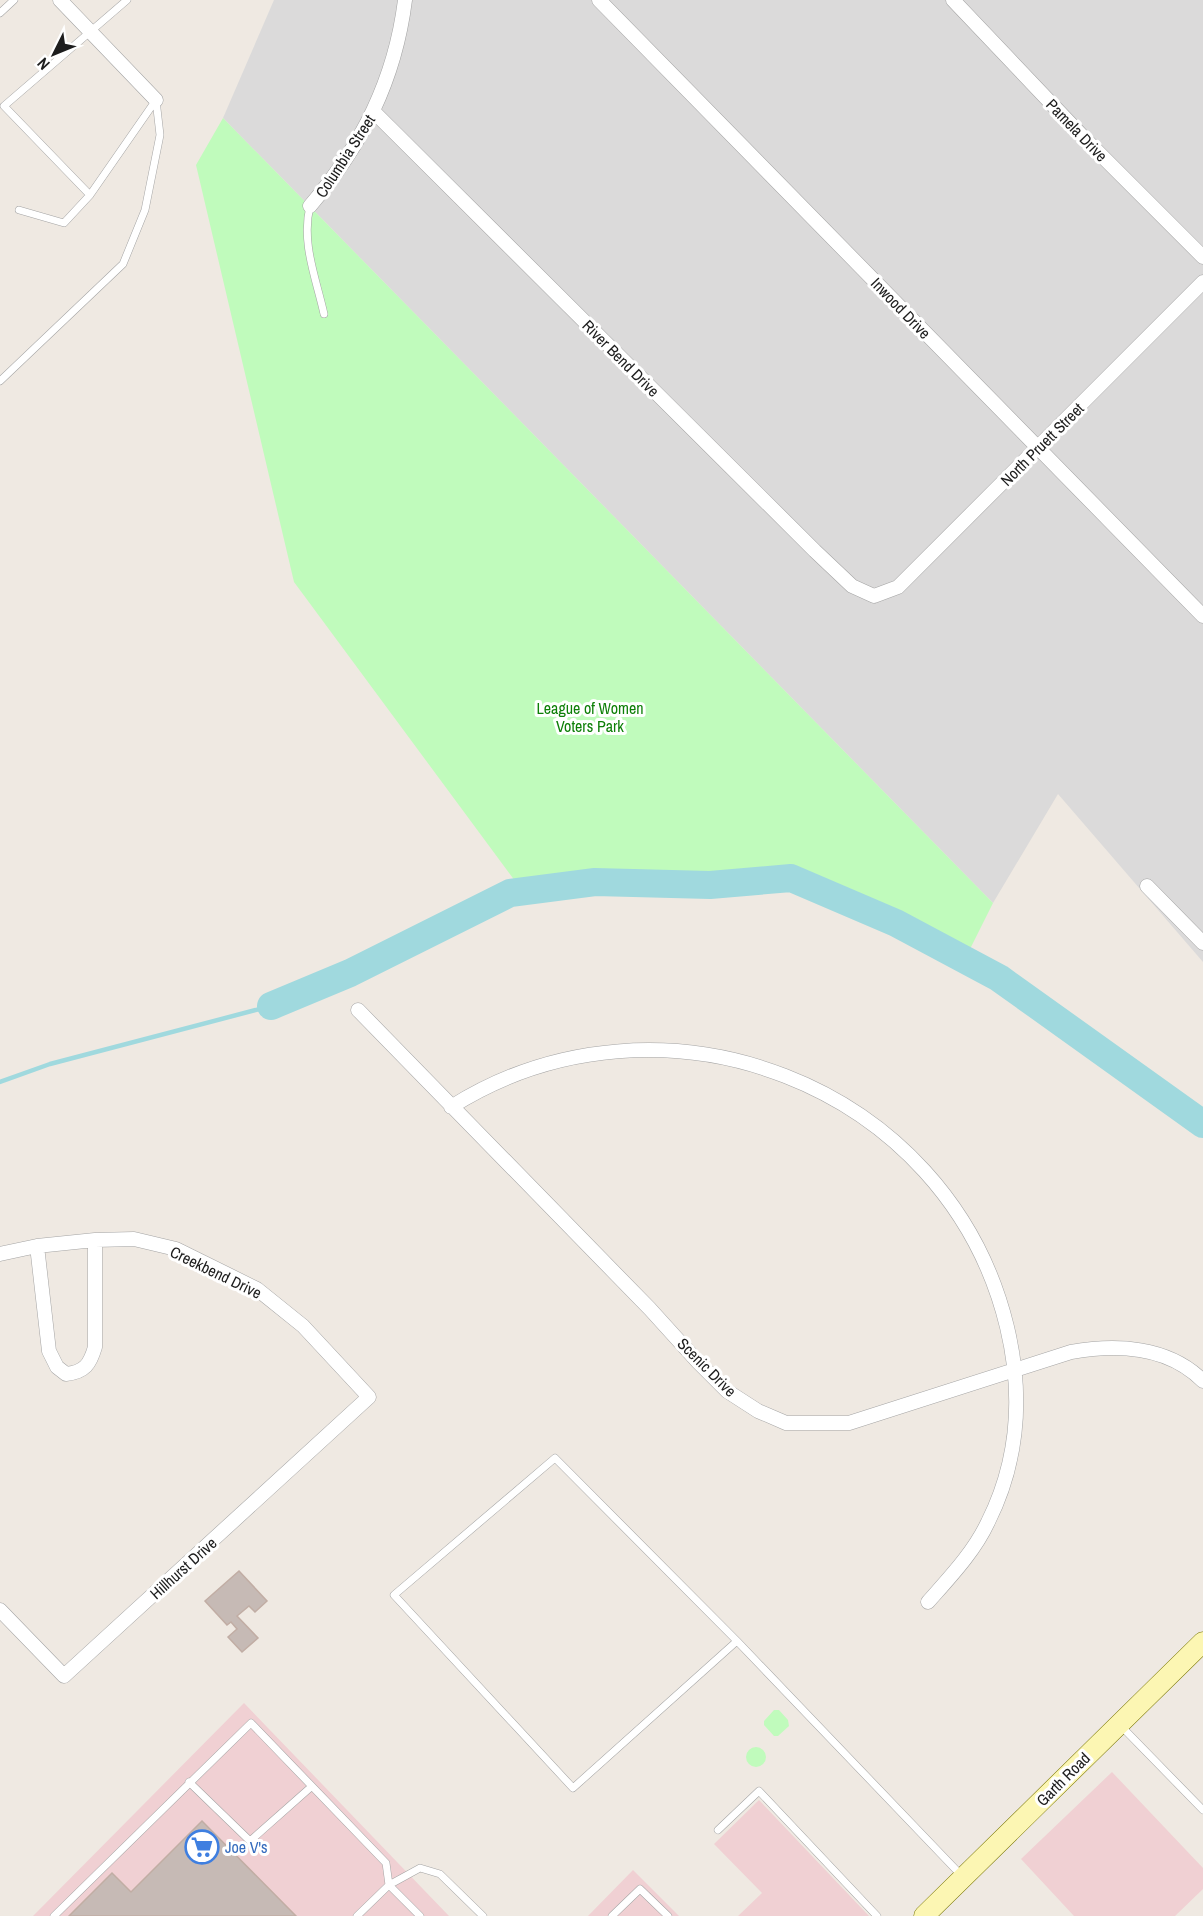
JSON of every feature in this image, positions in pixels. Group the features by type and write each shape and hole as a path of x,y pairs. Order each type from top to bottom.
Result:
{"main road":[{"name":"Garth Road","path":"932,1913 963,1877 1203,1642"}],"street":[{"path":"60,0 156,100"},
{"name":"Columbia Street","path":"310,207 327,187 374,112 400,40 405,0"},
{"name":"Inwood Drive","path":"599,0 1203,616"},
{"name":"Pamela Drive","path":"953,0 1085,139 1203,257"},
{"name":"River Bend Drive","path":"374,112 815,551 852,586 874,596"},
{"name":"North Pruett Street","path":"874,596 898,588 1203,282"},
{"path":"1147,886 1203,944"},
{"name":"Scenic Drive","path":"358,1010 650,1309 698,1362 727,1391 758,1412 786,1423 849,1423 1071,1352 1094,1348 1148,1351 1173,1360 1203,1381"},
{"path":"451,1107 480,1089 546,1063 605,1052 638,1049 670,1050 732,1059 802,1081 830,1095 888,1136 938,1187 968,1231 995,1284 1013,1348 1016,1432 1001,1491 988,1524 972,1549 928,1602"},
{"name":"Creekbend Drive","path":"0,1254 37,1246 94,1240 134,1239 176,1249 257,1289 303,1326 369,1397"},
{"path":"37,1246 49,1351 57,1367 66,1374 78,1373 90,1363 95,1347 94,1240"},
{"name":"Hillhurst Drive","path":"0,1610 64,1676 369,1397"}],"lane":[{"path":"0,13 14,0"},
{"path":"90,195 4,106 128,0"},
{"path":"19,210 64,223 90,195 156,100"},
{"path":"0,381 123,264 145,210 160,135 156,100"},
{"path":"310,207 306,223 307,242 324,314"},
{"path":"737,1641 573,1788 394,1595 555,1458 737,1641 963,1877"},
{"path":"54,1916 251,1723 386,1863 389,1886 420,1916"},
{"path":"1118,1724 1203,1810"},
{"path":"189,1782 250,1841 311,1787"},
{"path":"718,1830 759,1791 877,1916"},
{"path":"357,1916 389,1886 420,1868 440,1874 483,1916"},
{"path":"612,1916 640,1889 668,1916"}],"shaded area":[{"path":"274,0 1203,0 1203,962 1058,794 993,903 223,118"},
{"path":"244,1703 449,1916 33,1916"},
{"path":"1112,1772 1203,1868 1203,1889 1175,1916 1074,1916 1021,1859"},
{"path":"759,1800 869,1916 738,1916 762,1893 714,1844"},
{"path":"633,1870 679,1916 588,1916"}],"green space":[{"name":"League of Women Voters Park","path":"223,118 993,903 969,951 809,873 515,881 294,582 196,165"},
{"path":"774,1710 779,1710 788,1720 789,1726 778,1736 774,1736 764,1725 764,1721"},
{"path":"752,1747 760,1747 766,1753 766,1761 760,1767 752,1767 746,1761 746,1753"}],"building":[{"path":"239,1571 267,1601 255,1612 249,1606 237,1616 258,1638 242,1652 228,1637 237,1629 231,1622 227,1625 205,1601"},
{"name":"Joe V's","path":"202,1821 296,1916 69,1916 112,1873 131,1892"}],"waterway":[{"path":"271,1006 350,973 510,893 595,882 710,885 791,878 896,923 999,978 1203,1124"},
{"path":"0,1082 50,1064 271,1006"}],"place":[{"name":"Joe V's","path":"202,1847"}]}
